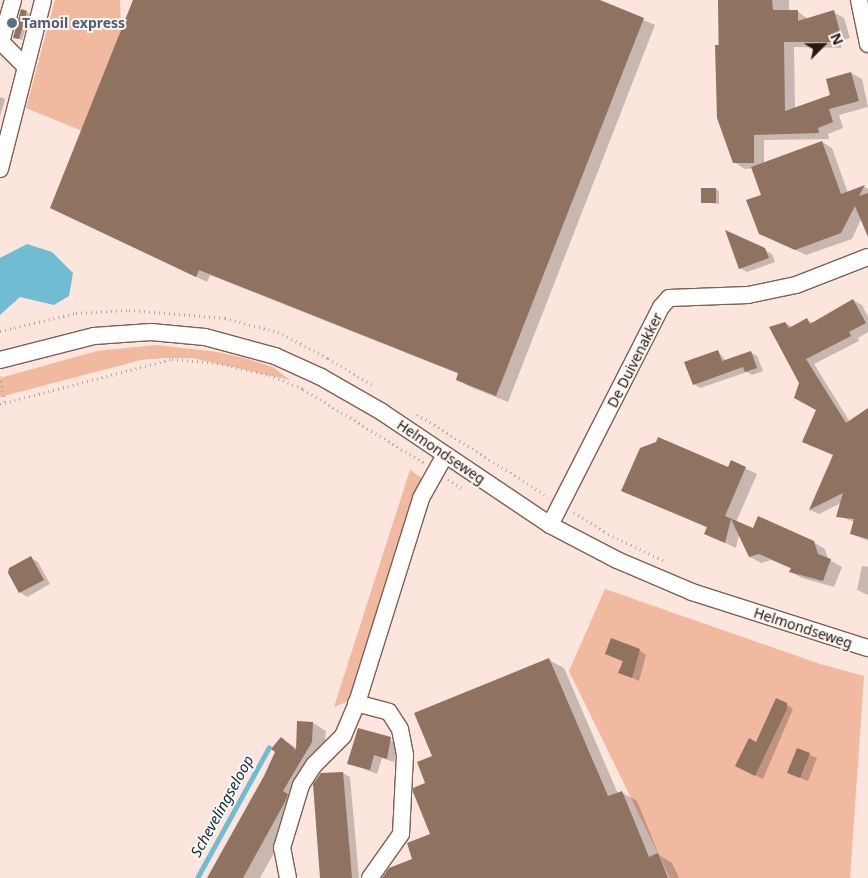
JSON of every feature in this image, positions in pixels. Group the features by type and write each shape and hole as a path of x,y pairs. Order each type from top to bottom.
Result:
{"street":[{"path":"13,0 1,42 24,66"},
{"path":"0,169 24,66 43,0"},
{"path":"859,0 868,44"},
{"name":"De Duivenakker","path":"550,525 661,307 669,298 748,295 796,285 866,262"},
{"name":"Helmondseweg","path":"0,360 94,336 151,332 206,337 275,356 321,377 446,455 550,525 617,560 692,592 868,648"},
{"path":"288,878 282,848 301,785 314,765 343,736 356,703 421,498 446,455"},
{"path":"356,703 389,712 400,729 405,755 400,834 370,878"}],"path":[{"path":"0,376 5,403 0,404"}],"shaded area":[{"path":"55,0 120,0 121,41 87,133 26,108"},
{"path":"156,345 218,352 248,359 273,367 290,380 192,358 165,358 141,360 0,397 0,378 97,351"},
{"path":"410,470 428,482 361,696 334,707"},
{"path":"605,589 820,664 864,676 850,878 670,878 569,671"}],"water":[{"path":"27,244 52,252 73,273 69,296 54,305 20,297 0,315 0,258"}],"building":[{"path":"133,0 600,0 644,18 496,396 456,380 458,373 199,270 196,277 50,208"},
{"path":"718,0 772,0 773,10 798,10 798,21 834,10 840,32 831,35 831,42 784,42 785,111 830,95 826,79 851,72 859,101 829,109 833,122 818,128 819,133 754,135 754,163 733,163 717,118 715,45 719,45"},
{"path":"21,9 27,11 19,39 13,38"},
{"path":"822,141 841,194 865,185 859,196 868,193 868,237 855,206 841,233 795,250 759,234 746,200 761,195 751,167"},
{"path":"701,188 716,188 716,203 701,203"},
{"path":"725,230 765,248 769,258 739,269"},
{"path":"853,299 866,323 849,332 851,336 806,359 846,423 868,408 868,539 850,534 854,519 836,517 843,493 809,510 833,455 802,442 816,410 794,398 799,383 769,327 785,322 789,328 807,318 810,324"},
{"path":"718,350 722,361 751,351 757,368 745,372 743,367 693,385 684,362"},
{"path":"658,437 728,467 731,460 746,467 725,516 753,528 758,516 814,541 818,554 831,559 823,581 789,572 791,568 759,554 749,557 731,519 725,543 704,534 707,527 621,491 640,448 656,442"},
{"path":"31,556 44,580 19,593 8,573 9,568"},
{"path":"611,638 640,649 632,678 618,673 623,661 605,654"},
{"path":"549,658 608,796 622,791 649,857 658,853 668,878 382,878 389,868 412,859 407,843 430,834 413,788 425,783 417,762 432,756 414,713"},
{"path":"776,698 787,703 787,709 755,776 735,766 749,738 756,742"},
{"path":"297,721 313,722 312,742 283,791 288,794 286,800 243,878 207,878 264,776 275,752 271,749 281,737 296,750"},
{"path":"358,728 391,737 387,759 374,755 370,770 347,764"},
{"path":"797,748 810,753 800,778 787,773"},
{"path":"343,772 352,878 320,878 313,784 321,773"}],"waterway":[{"name":"Schevelingseloop","path":"197,878 269,747"}],"place":[{"name":"Tamoil express","path":"12,23"}]}
